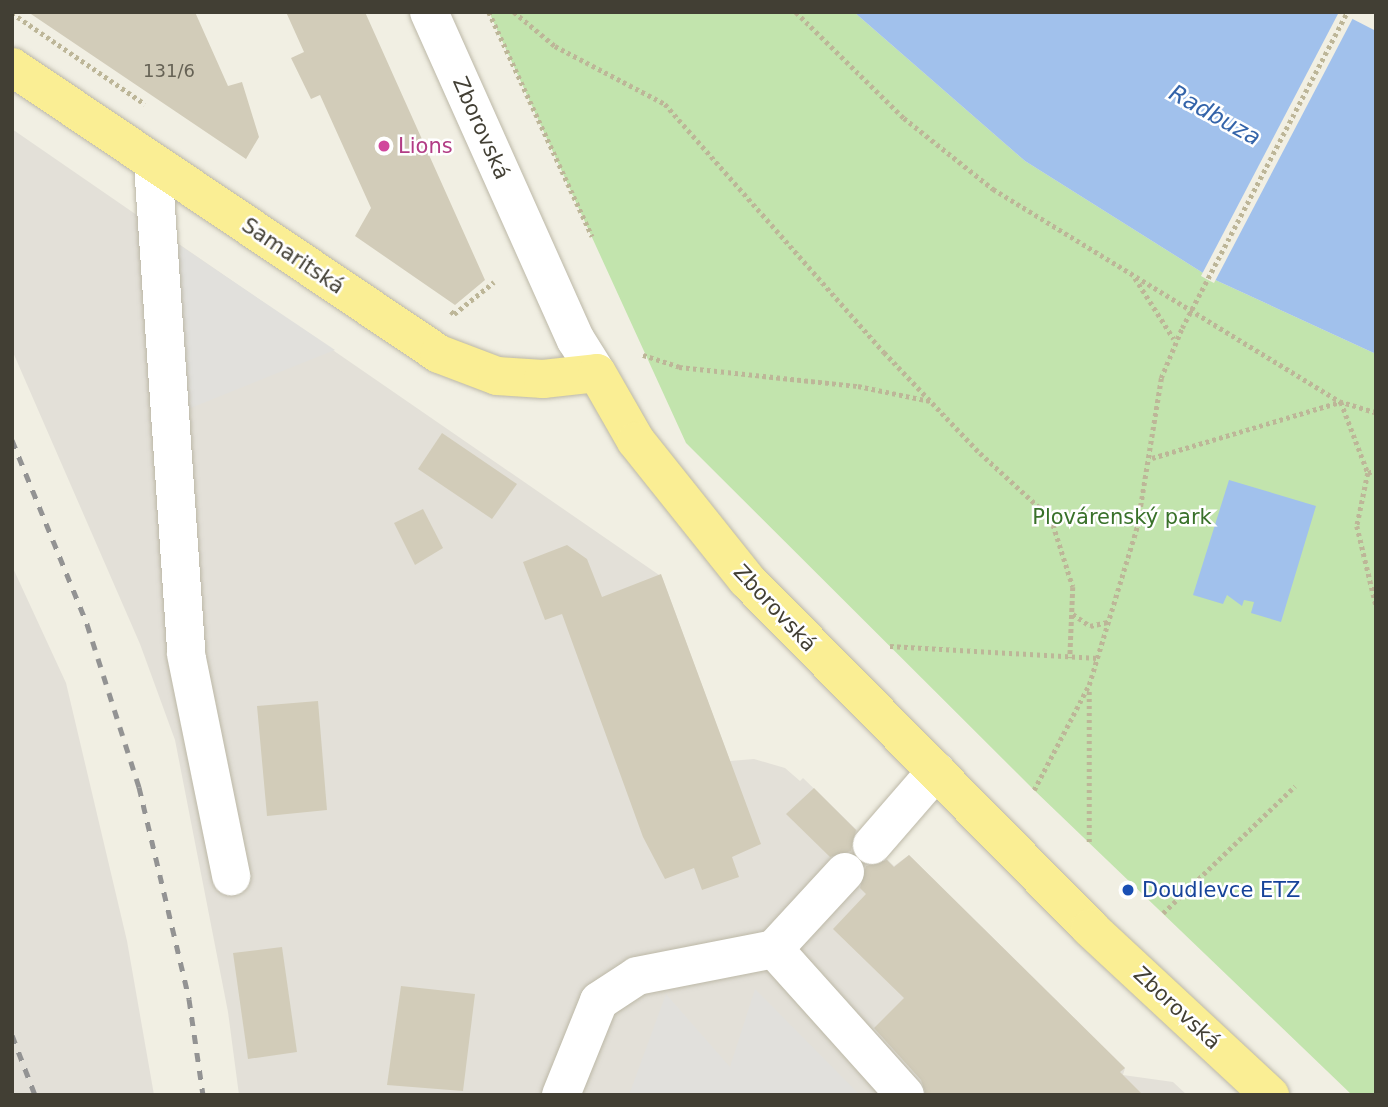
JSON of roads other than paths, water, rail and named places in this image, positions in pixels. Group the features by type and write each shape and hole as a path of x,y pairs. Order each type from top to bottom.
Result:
{"main road":[{"name":"Samaritská","path":"12,67 439,354 497,376 543,379 597,373"},
{"name":"Zborovská","path":"597,373 636,441 747,580 1090,928 1270,1095"}],"street":[{"name":"Zborovská","path":"429,12 576,340 597,373"},
{"path":"153,164 186,654 231,876"},
{"path":"872,845 936,771"},
{"path":"561,1095 599,1001 638,976 774,949 845,872"},
{"path":"774,949 905,1095"}],"water":[{"name":"Radbuza","path":"854,12 1339,12 1376,31 1376,354 1211,278 1025,161"},
{"path":"1229,480 1316,506 1281,622 1251,613 1254,602 1244,600 1242,606 1227,595 1223,604 1193,595"}],"railway":[{"path":"12,440 87,624 139,787 189,999 203,1095"},
{"path":"12,1035 35,1095"}],"place":[{"name":"Lions","path":"384,146"},
{"name":"Doudlevce ETZ","path":"1128,890"}],"park label":[{"name":"Plovárenský park","path":"1122,517"}]}
